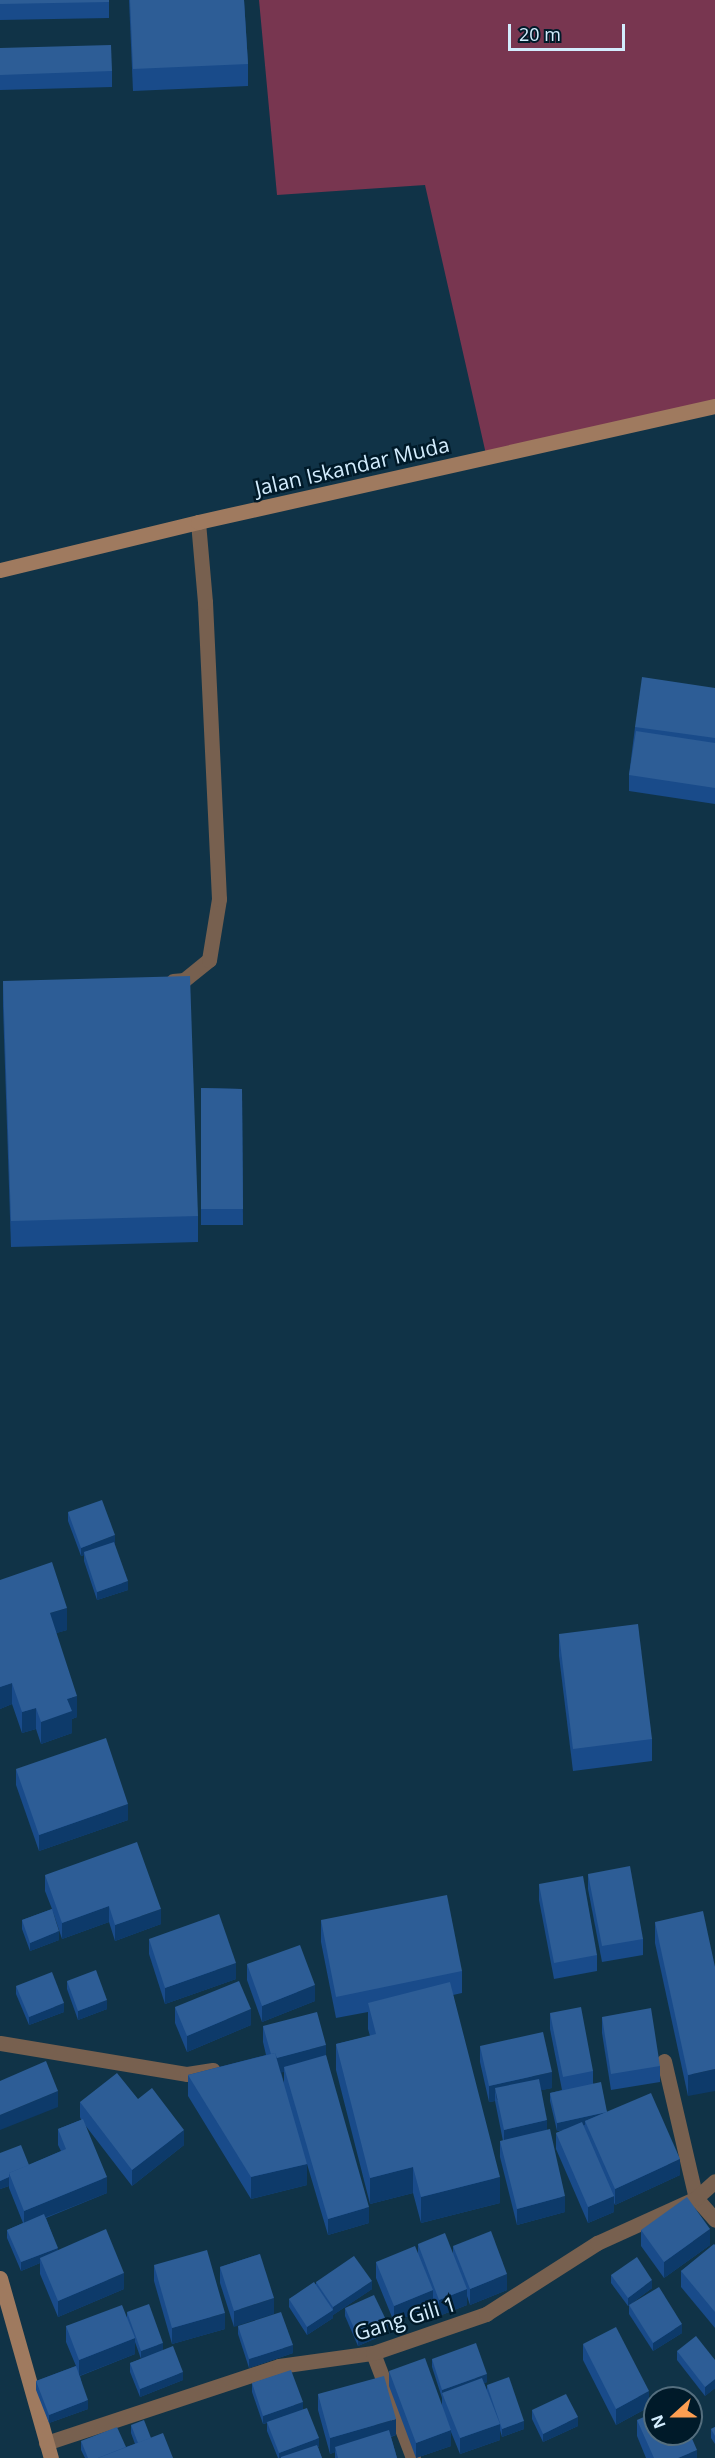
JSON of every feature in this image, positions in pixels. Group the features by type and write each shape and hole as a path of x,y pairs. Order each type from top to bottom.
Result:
{"street":[{"name":"Jalan Iskandar Muda","path":"0,570 198,522 715,406"},
{"path":"161,981 184,980 208,960 219,899 205,602 198,522"},
{"path":"0,2043 187,2074 231,2067"},
{"path":"664,2061 696,2198 715,2220"},
{"name":"Gang Gili 1","path":"48,2451 279,2366 373,2353 486,2314 597,2242 696,2198 715,2181"},
{"path":"0,2278 48,2451"},
{"path":"373,2353 413,2458"}],"shaded area":[{"path":"259,0 715,0 715,402 488,463 425,185 277,195"}],"building":[{"path":"0,0 109,0 109,2 0,4"},
{"path":"130,0 244,0 248,64 133,69"},
{"path":"111,45 112,71 0,75 0,48"},
{"path":"642,677 715,688 715,738 635,727"},
{"path":"636,731 715,743 715,788 629,775"},
{"path":"190,976 198,1216 11,1221 3,981"},
{"path":"201,1088 242,1089 243,1209 201,1209"},
{"path":"102,1500 115,1535 81,1548 68,1512"},
{"path":"114,1542 128,1581 97,1592 84,1552"},
{"path":"52,1562 67,1608 50,1613 77,1696 67,1699 72,1711 41,1722 36,1708 22,1712 12,1683 0,1687 0,1580"},
{"path":"638,1624 652,1739 573,1749 559,1634"},
{"path":"106,1738 128,1804 39,1835 16,1769"},
{"path":"137,1842 161,1909 115,1925 109,1906 62,1923 45,1875"},
{"path":"630,1866 643,1939 602,1946 588,1874"},
{"path":"583,1876 597,1955 554,1963 539,1884"},
{"path":"447,1895 462,1971 336,1997 321,1920"},
{"path":"52,1909 59,1931 30,1943 22,1920"},
{"path":"703,1911 715,1967 715,2069 688,2075 655,1922"},
{"path":"219,1914 236,1963 165,1988 149,1939"},
{"path":"300,1945 315,1985 262,2006 247,1964"},
{"path":"96,1970 107,2000 78,2011 67,1981"},
{"path":"52,1972 64,2003 29,2017 16,1986"},
{"path":"239,1981 251,2009 187,2036 175,2007"},
{"path":"450,1982 500,2177 421,2197 413,2167 370,2178 336,2044 376,2034 368,2003"},
{"path":"581,2007 593,2071 563,2077 550,2013"},
{"path":"651,2008 660,2066 611,2074 602,2017"},
{"path":"317,2012 326,2045 277,2058 275,2053 271,2054 263,2026"},
{"path":"543,2032 552,2072 489,2086 480,2046"},
{"path":"275,2053 307,2164 251,2177 188,2075"},
{"path":"326,2055 369,2207 328,2219 284,2067"},
{"path":"46,2061 58,2091 0,2115 0,2081"},
{"path":"117,2073 138,2099 152,2088 184,2130 132,2170 80,2102"},
{"path":"539,2079 547,2120 504,2130 495,2088"},
{"path":"601,2082 607,2112 557,2123 550,2093"},
{"path":"651,2093 680,2159 615,2189 585,2121"},
{"path":"83,2119 107,2177 24,2211 9,2173 66,2149 58,2129"},
{"path":"582,2122 614,2196 588,2207 556,2133"},
{"path":"550,2129 565,2196 517,2209 500,2141"},
{"path":"21,2145 29,2165 9,2173 9,2177 0,2181 0,2153"},
{"path":"687,2197 710,2229 664,2262 641,2230"},
{"path":"44,2214 58,2248 21,2262 7,2230"},
{"path":"106,2229 124,2273 58,2301 40,2258"},
{"path":"491,2231 507,2274 470,2289 453,2246"},
{"path":"445,2233 467,2289 439,2300 418,2244"},
{"path":"715,2245 715,2312 681,2271"},
{"path":"415,2246 433,2290 394,2306 376,2262"},
{"path":"207,2250 225,2313 172,2328 154,2265"},
{"path":"260,2254 274,2298 234,2311 220,2267"},
{"path":"354,2256 372,2281 333,2307 316,2282"},
{"path":"637,2257 652,2280 628,2298 611,2275"},
{"path":"314,2282 333,2310 307,2327 289,2299"},
{"path":"659,2287 682,2324 653,2343 629,2305"},
{"path":"374,2295 388,2324 358,2337 345,2308"},
{"path":"149,2304 163,2343 141,2351 127,2312"},
{"path":"122,2305 135,2338 79,2360 66,2326"},
{"path":"281,2312 293,2345 249,2359 238,2326"},
{"path":"616,2327 646,2386 643,2386 643,2394 616,2409 583,2344"},
{"path":"696,2336 715,2360 715,2379 705,2387 677,2351"},
{"path":"476,2343 487,2374 442,2390 432,2359"},
{"path":"173,2346 183,2372 140,2389 130,2363"},
{"path":"425,2358 451,2430 416,2443 389,2371"},
{"path":"76,2366 88,2400 49,2415 36,2381"},
{"path":"291,2370 303,2402 263,2416 252,2383"},
{"path":"384,2376 396,2419 330,2438 318,2394"},
{"path":"509,2377 524,2421 502,2429 487,2385"},
{"path":"482,2378 500,2424 460,2438 442,2393"},
{"path":"566,2394 578,2417 543,2434 532,2410"},
{"path":"307,2408 319,2438 279,2453 267,2422"},
{"path":"643,2417 643,2433 637,2420"},
{"path":"144,2420 151,2438 138,2443 131,2425"},
{"path":"117,2427 126,2447 98,2458 88,2458 81,2441"},
{"path":"389,2430 397,2458 338,2458 335,2447"},
{"path":"163,2433 173,2458 98,2458"},
{"path":"317,2445 322,2458 281,2458 281,2457"},
{"path":"649,2446 695,2446 697,2450 678,2458 654,2458"}]}
